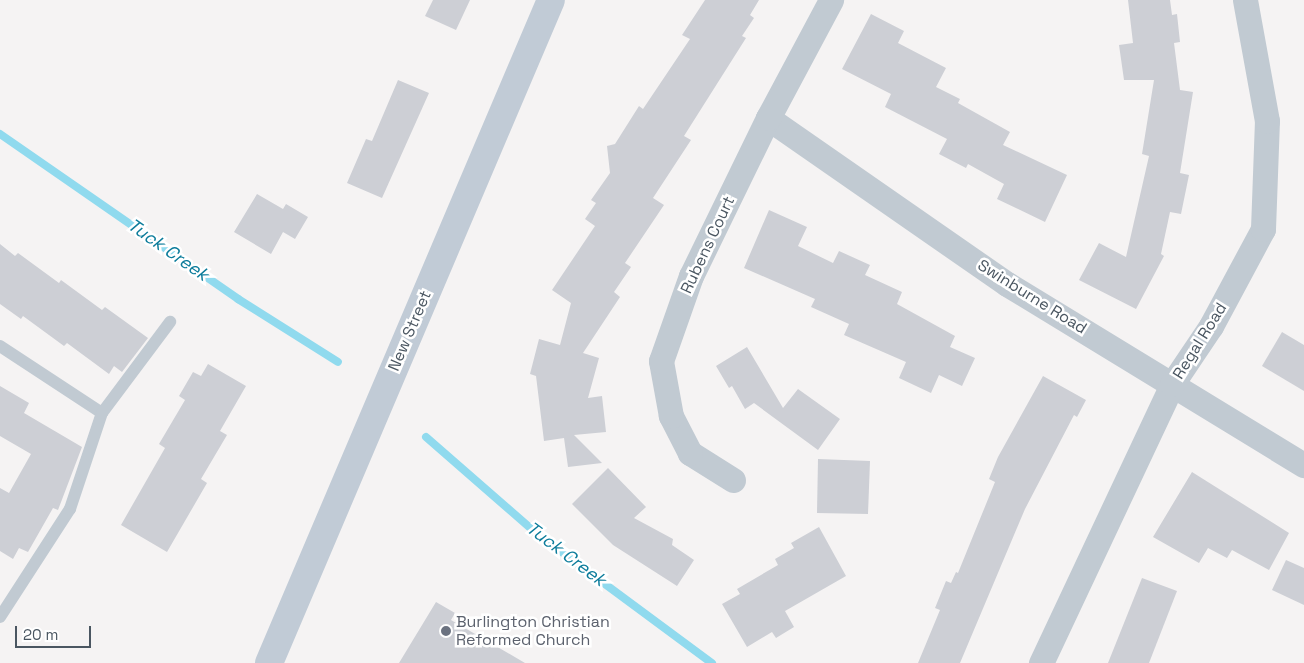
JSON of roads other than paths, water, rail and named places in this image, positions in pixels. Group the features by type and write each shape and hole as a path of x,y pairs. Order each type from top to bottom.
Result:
{"main road":[{"name":"New Street","path":"269,663 551,0"}],"street":[{"name":"Rubens Court","path":"733,480 690,453 671,416 662,361 691,276 768,118 831,0"},
{"name":"Regal Road","path":"1041,663 1172,384 1211,326 1263,229 1267,121 1245,0"},
{"name":"Swinburne Road","path":"768,118 1007,284 1304,465"}],"lane":[{"path":"0,617 70,509 102,413 170,322"},
{"path":"0,346 102,413"}],"waterway":[{"name":"Tuck Creek","path":"0,134 238,299 338,362"},
{"name":"Tuck Creek","path":"426,437 536,533 712,663"}],"place":[{"name":"Burlington Christian Reformed Church","path":"446,631"}]}
